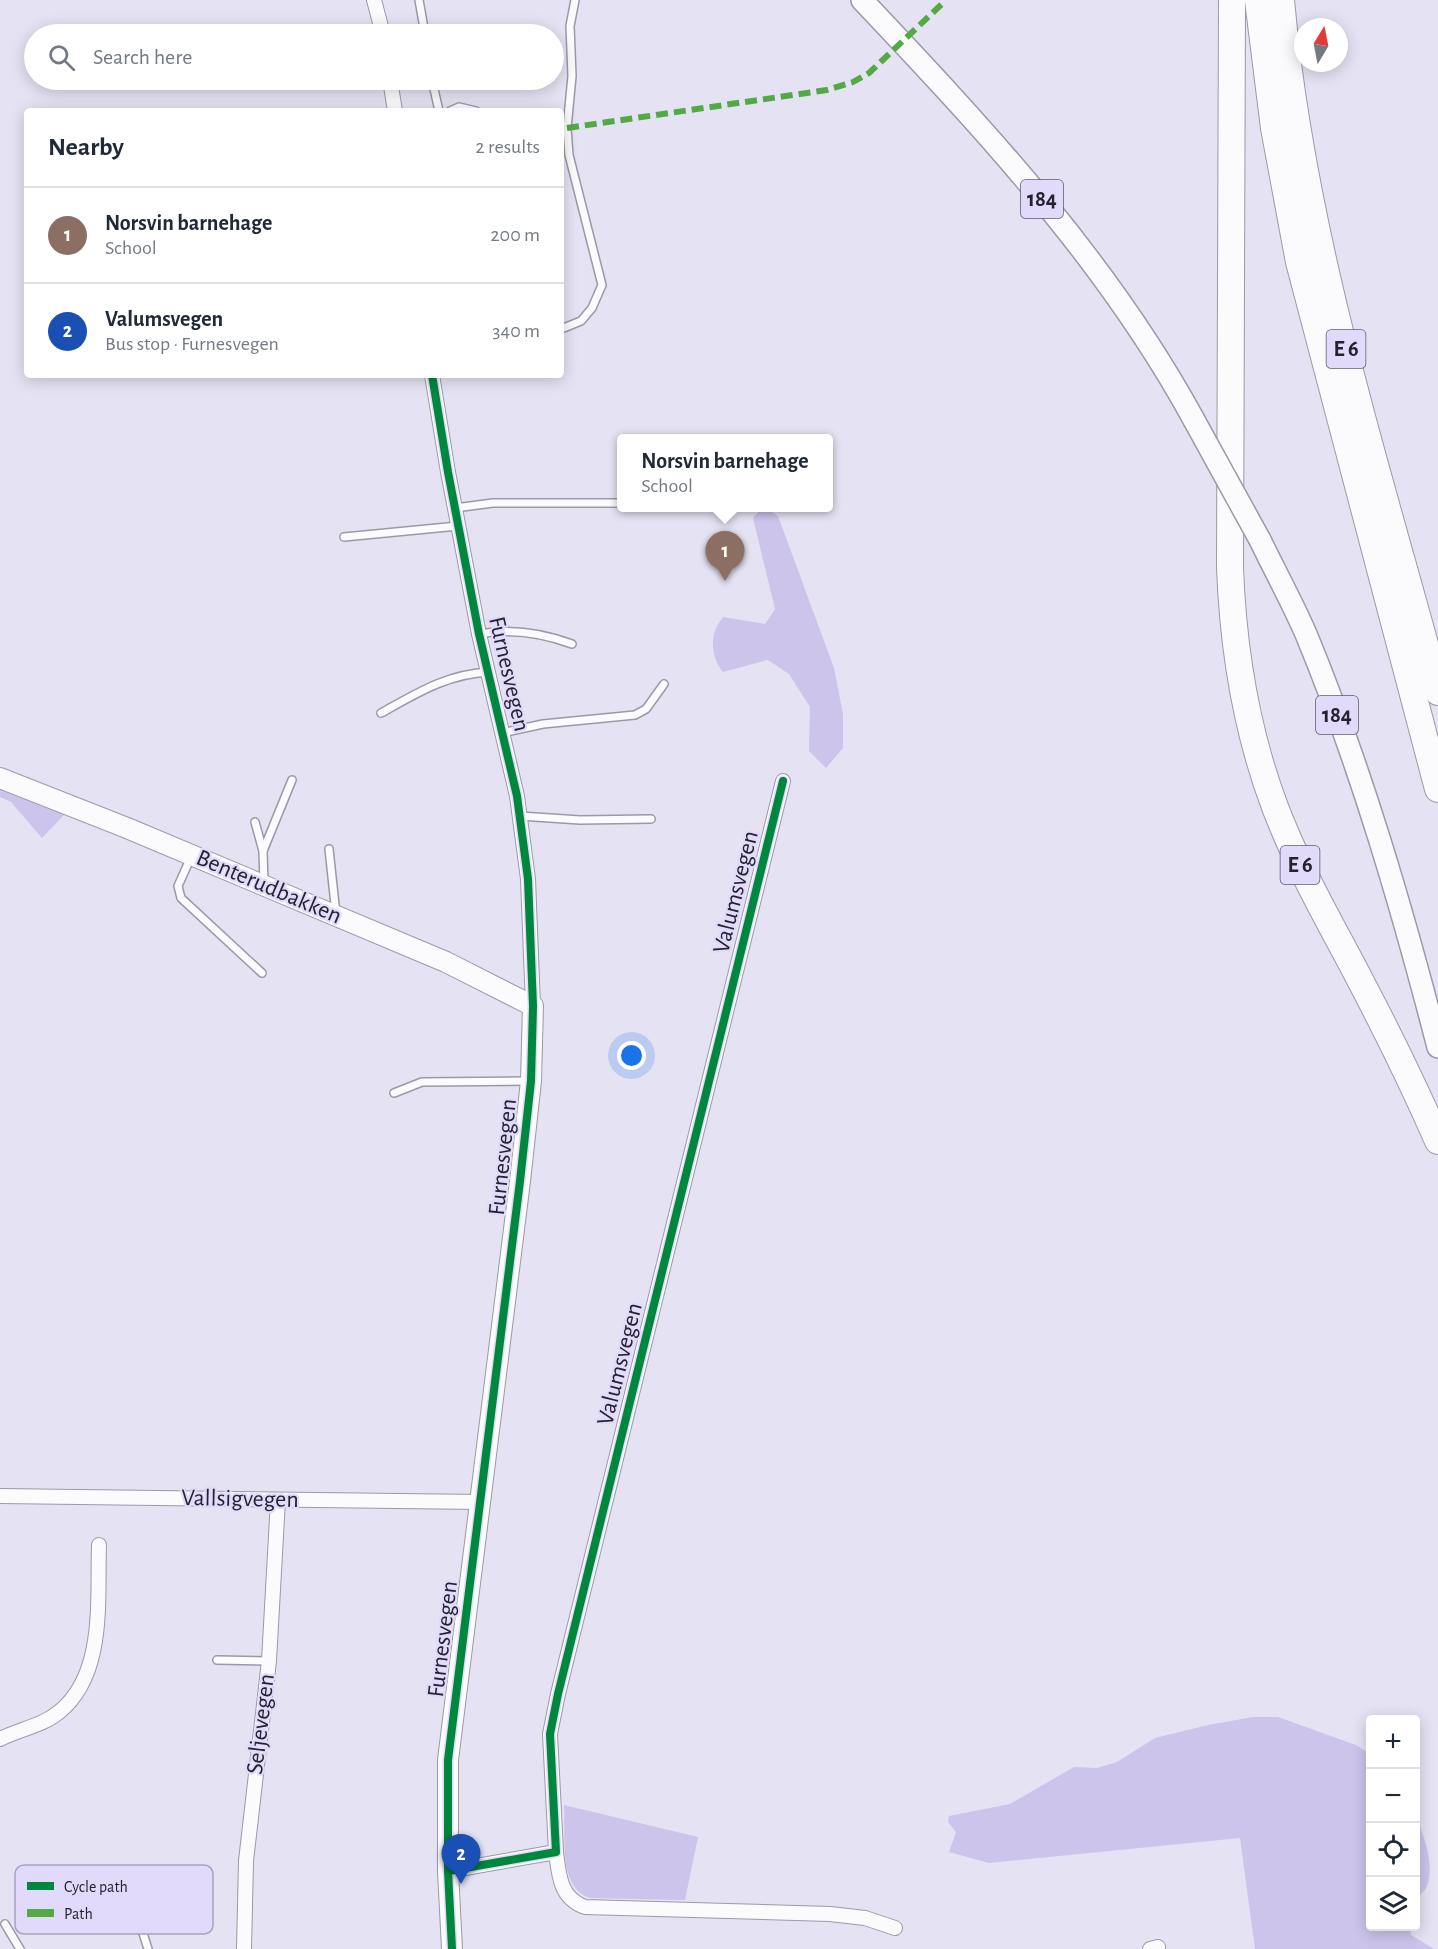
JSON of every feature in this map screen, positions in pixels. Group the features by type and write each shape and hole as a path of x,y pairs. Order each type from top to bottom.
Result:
{"highway":[{"name":"E 6","path":"1232,0 1230,567 1237,662 1259,759 1275,808 1321,907 1401,1058 1438,1141"},
{"name":"E 6","path":"1258,0 1274,128 1299,262 1438,789"},
{"name":"E 6","path":"1281,0 1294,101 1319,236 1354,380 1438,692"}],"main road":[{"name":"184","path":"862,0 973,118 1056,215 1130,315 1194,420 1260,540 1305,632 1330,696 1396,896 1438,1047"},
{"name":"Benterudbakken","path":"0,778 192,854 446,962 533,1006"},
{"name":"Furnesvegen","path":"452,1949 448,1871 448,1760 531,1081 533,1006"}],"street":[{"path":"374,0 380,24"},
{"path":"392,90 395,108"},
{"name":"Furnesvegen","path":"432,378 454,508 479,634 520,816 528,879 533,1006"},
{"name":"Valumsvegen","path":"783,781 558,1694 550,1734 556,1852 559,1876 566,1896 571,1901 585,1907 830,1914 865,1918 895,1928"},
{"name":"Vallsigvegen","path":"0,1496 481,1502"},
{"name":"Seljevegen","path":"244,1949 249,1824 269,1661 278,1500"},
{"path":"0,1739 40,1724 58,1713 80,1688 94,1645 99,1545"},
{"path":"448,1871 556,1852"}],"lane":[{"path":"419,0 423,24"},
{"path":"564,328 581,321 592,308 602,285 564,128 572,76 570,26 575,0"},
{"path":"434,90 438,108"},
{"path":"454,508 493,503 617,502"},
{"path":"344,537 458,526"},
{"path":"479,634 500,630 522,632 557,638 572,644"},
{"path":"381,713 423,688 465,675 489,672"},
{"path":"502,733 543,724 635,715 646,709 664,684"},
{"path":"263,851 291,790 292,780"},
{"path":"520,816 580,820 651,819"},
{"path":"255,822 263,851 265,886"},
{"path":"329,849 337,916"},
{"path":"192,854 178,885 181,898 262,973"},
{"path":"394,1093 422,1082 531,1081"},
{"path":"216,1660 269,1661"},
{"path":"5,1924 20,1949"},
{"path":"143,1934 148,1949"}],"shaded area":[{"path":"758,512 772,512 778,516 834,668 843,714 843,748 826,768 809,751 810,707 789,674 768,660 723,672 716,659 713,637 723,617 765,624 775,609 753,518"},
{"path":"0,787 66,813 42,838 11,802 0,797"},
{"path":"1253,1717 1278,1717 1356,1745 1366,1751 1366,1931 1410,1931 1411,1935 1434,1949 1255,1949 1240,1838 989,1863 949,1852 956,1832 948,1822 949,1816 1010,1804 1074,1767 1097,1768 1117,1762 1155,1738"},
{"path":"564,1805 698,1837 685,1900 590,1898 579,1892 572,1883 565,1858"},
{"path":"1420,1827 1430,1869 1425,1890 1420,1895"}],"marked path":[{"path":"567,128 827,90 853,82 869,73 945,1"}],"cycle path":[{"path":"432,378 479,634 517,796 528,879 533,1006 531,1081 520,1181 448,1760 448,1871 452,1949"},
{"path":"448,1871 556,1852 550,1734 558,1694 783,781"}],"place":[{"name":"Norsvin barnehage","path":"725,581"},
{"name":"Valumsvegen","path":"461,1884"}]}
